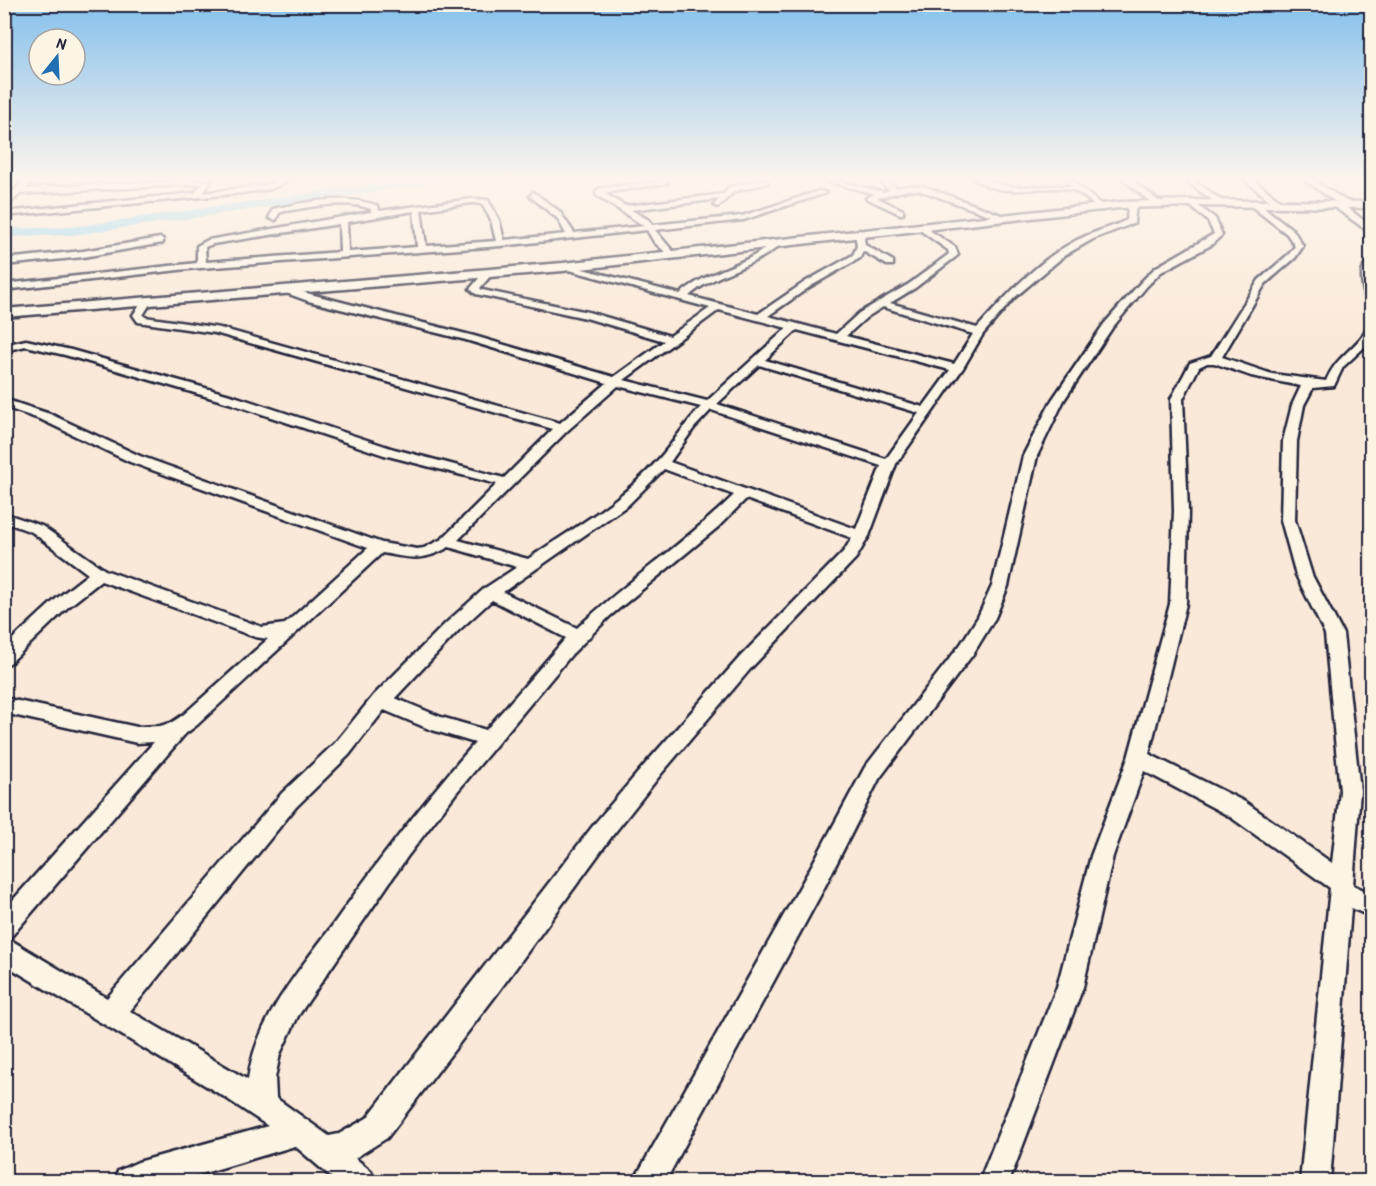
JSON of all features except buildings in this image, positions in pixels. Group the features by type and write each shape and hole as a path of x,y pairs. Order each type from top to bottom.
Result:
{"street":[{"path":"202,265 201,246 206,243 266,233"},
{"path":"343,233 344,255"},
{"path":"420,233 422,248"},
{"path":"498,233 501,243"},
{"path":"4,287 202,265 501,243 597,233"},
{"path":"653,233 672,255"},
{"path":"4,313 563,267 849,233"},
{"path":"760,317 808,284 857,256 861,246 860,233"},
{"path":"840,336 863,315 883,304 954,255 952,249 930,233"},
{"path":"328,1151 344,1148 377,1128 633,794 746,662 841,565 861,536 889,464 957,368 979,332 1011,296 1062,253 1090,237 1101,233"},
{"path":"648,1182 814,884 872,772 967,649 986,618 1000,586 1030,456 1058,400 1107,326 1144,284 1160,269 1208,243 1217,233"},
{"path":"1216,359 1217,352 1231,334 1262,283 1294,254 1299,246 1291,233"},
{"path":"4,262 83,254 160,241"},
{"path":"681,297 693,287 737,267 778,242"},
{"path":"861,246 890,263"},
{"path":"1371,260 1365,278 1371,303"},
{"path":"563,267 840,336 957,368"},
{"path":"487,274 475,289 479,292 588,315 673,340"},
{"path":"283,290 322,302 470,338 618,382 709,405 810,440 889,464"},
{"path":"147,301 138,315 141,320 216,330 562,428"},
{"path":"883,304 979,332"},
{"path":"4,403 46,417 135,459 379,547 417,554 428,552 447,542 562,428 618,382 622,376 717,307"},
{"path":"111,1013 289,800 342,749 381,700 452,627 491,592 623,502 662,464 690,425 709,405 795,326"},
{"path":"994,1182 1070,987 1102,856 1138,758 1178,604 1181,511 1177,454 1177,399 1194,365 1204,360 1216,359 1231,366 1308,385 1330,384 1338,366 1367,339 1371,327"},
{"path":"4,348 26,343 67,352 232,400 389,452 505,482"},
{"path":"758,361 925,411"},
{"path":"1308,385 1299,405 1288,454 1288,520 1304,575 1334,634 1350,791 1315,1182"},
{"path":"662,464 861,536"},
{"path":"261,1106 260,1081 265,1057 274,1033 399,850 489,739 578,636 604,612 713,524 743,494"},
{"path":"4,517 37,529 99,574 261,633 274,633 291,628"},
{"path":"447,542 512,559 529,567"},
{"path":"4,929 177,729 196,715 379,547"},
{"path":"4,658 62,603 99,574"},
{"path":"491,592 522,610 578,636"},
{"path":"381,700 436,723 489,739"},
{"path":"4,705 137,735 160,734 177,729"},
{"path":"1138,758 1237,809 1341,887 1371,906"},
{"path":"4,949 46,977 223,1078 328,1151 360,1182"},
{"path":"129,1182 138,1177 299,1131"}]}
